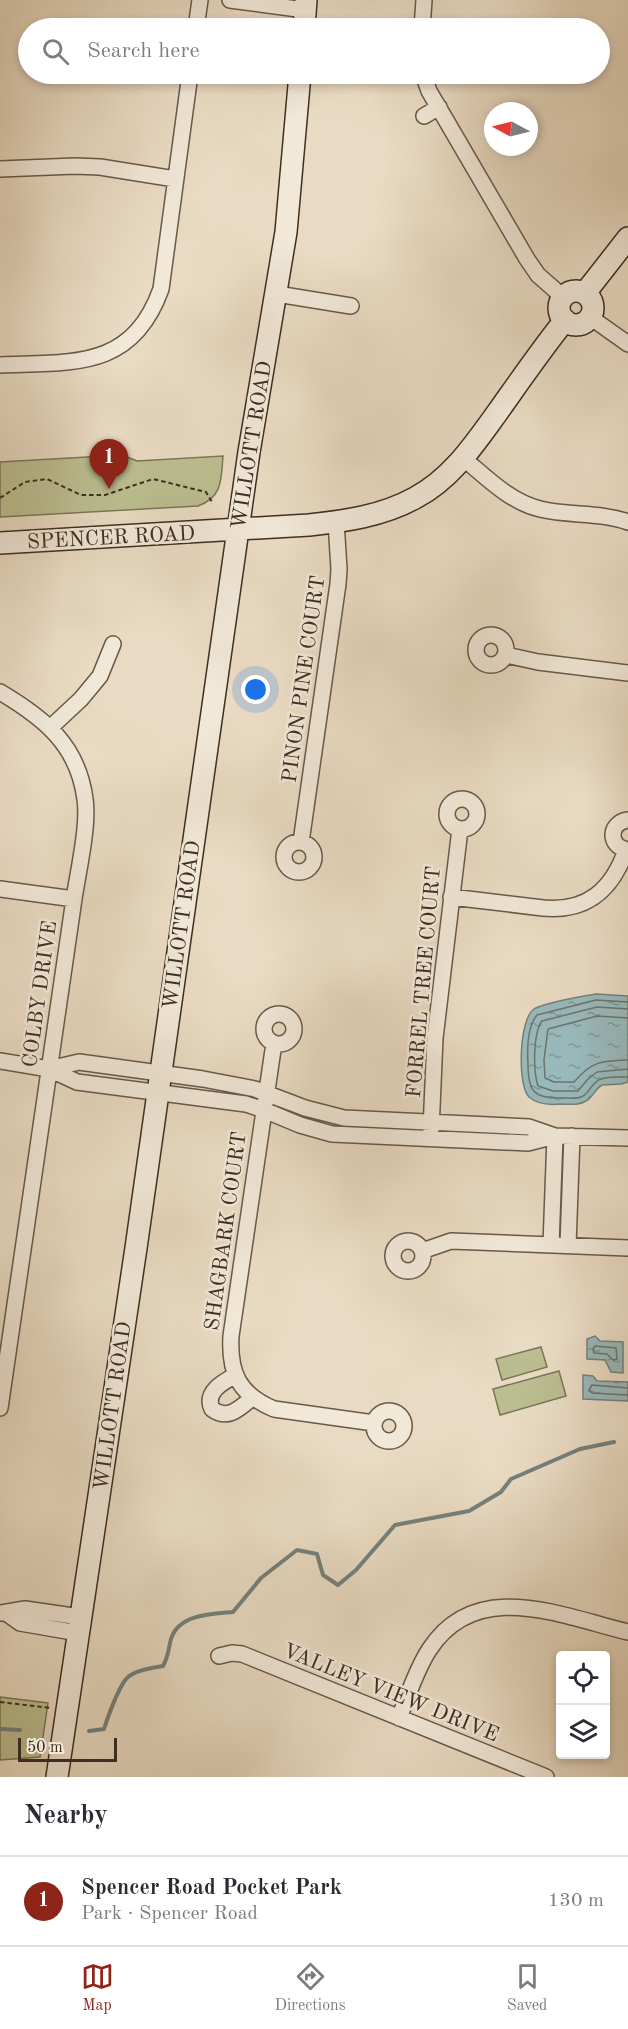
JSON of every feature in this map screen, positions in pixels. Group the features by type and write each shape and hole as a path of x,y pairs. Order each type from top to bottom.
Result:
{"main road":[{"name":"WILLOTT ROAD","path":"57,1777 237,530 286,232 299,84"},
{"path":"585,293 628,237"},
{"path":"571,292 585,293 593,306 590,317 581,324 565,320 561,316 559,306 563,297 571,292"},
{"name":"SPENCER ROAD","path":"0,543 237,530 336,522 383,512 434,486 463,458 565,320"}],"street":[{"path":"197,18 200,0"},
{"path":"230,0 305,13"},
{"path":"423,18 424,0"},
{"path":"0,365 81,360 101,356 132,338 145,323 161,289 189,84"},
{"path":"427,84 538,275 563,297"},
{"path":"424,116 439,107"},
{"path":"0,169 39,166 100,167 175,179"},
{"path":"277,294 351,306"},
{"path":"590,317 628,344"},
{"path":"463,458 499,488 527,504 540,509 628,522"},
{"name":"PINON PINE COURT","path":"301,842 338,585 336,522"},
{"path":"51,727 81,699 100,676 113,644"},
{"path":"506,655 538,662 628,673"},
{"name":"COLBY DRIVE","path":"0,692 51,727 70,752 80,776 86,800 49,1068 6,1322 0,1408"},
{"path":"451,897 543,909 573,907 590,899 612,881 627,850 615,843 612,834 616,825 628,819"},
{"name":"FORREL TREE COURT","path":"430,1139 435,1038 460,829"},
{"path":"0,889 74,900"},
{"name":"SHAGBARK COURT","path":"252,1398 241,1386 236,1375 231,1360 231,1336 274,1043"},
{"path":"0,1061 49,1068 79,1062 264,1110 300,1125 332,1134 528,1143 555,1136 628,1138"},
{"path":"158,1083 203,1078 266,1092 305,1108 345,1118 529,1127 555,1136"},
{"path":"551,1245 555,1136"},
{"path":"568,1245 572,1136"},
{"path":"422,1251 451,1241 628,1248"},
{"path":"236,1375 213,1391 210,1400 212,1409 220,1413 231,1414 252,1398 274,1409 374,1423"},
{"path":"399,1718 428,1652 439,1636 468,1614 495,1608 526,1607 628,1632"},
{"path":"3,1612 25,1609 79,1625"},
{"name":"VALLEY VIEW DRIVE","path":"219,1656 232,1653 242,1654 546,1777"}],"path":[{"path":"0,498 25,482 47,479 81,495 105,495 153,479 206,492 212,502"},
{"path":"0,1702 51,1708"}],"green space":[{"path":"122,455 137,461 223,456 219,486 212,498 198,506 0,517 0,462"},
{"path":"541,1347 547,1367 502,1380 496,1359"},
{"path":"559,1371 566,1396 500,1415 493,1389"},
{"path":"0,1697 48,1703 40,1757 0,1760"}],"water":[{"path":"596,994 628,996 628,1082 602,1085 580,1104 548,1104 532,1099 525,1090 521,1067 525,1025 529,1015 534,1009 546,1004"},
{"path":"595,1336 600,1341 623,1342 623,1373 611,1372 605,1360 587,1359 587,1339"},
{"path":"583,1375 593,1376 597,1381 628,1382 628,1401 583,1399"}],"waterway":[{"path":"89,1731 104,1729 123,1683 129,1676 143,1670 163,1666 171,1639 181,1625 197,1617 233,1612 261,1578 297,1550 317,1554 323,1575 338,1585 356,1570 395,1525 469,1511 501,1492 511,1479 580,1449 614,1442"},
{"path":"0,1729 20,1730"}],"place":[{"name":"Spencer Road Pocket Park","path":"109,489"}]}
